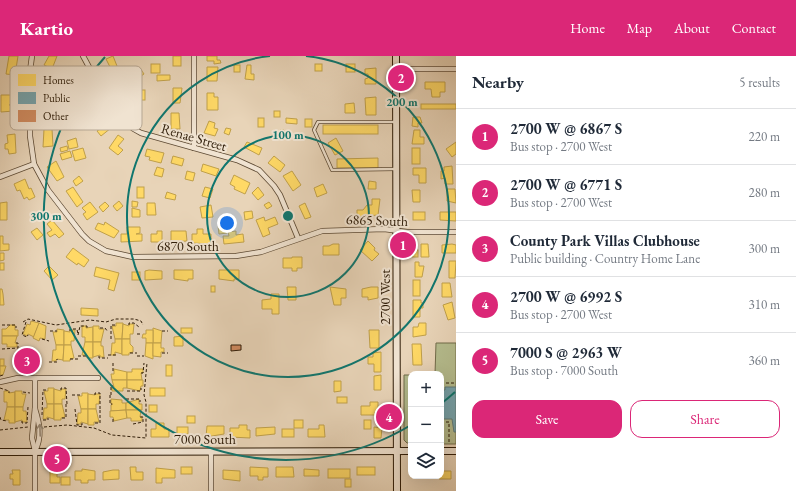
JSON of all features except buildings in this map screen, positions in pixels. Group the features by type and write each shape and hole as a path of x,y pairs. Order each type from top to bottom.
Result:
{"main road":[{"name":"2700 West","path":"396,56 397,491"},
{"path":"444,451 456,451"},
{"name":"7000 South","path":"0,452 408,452"}],"street":[{"path":"31,66 32,56"},
{"name":"Renae Street","path":"83,56 89,66"},
{"path":"194,56 194,148"},
{"path":"396,69 456,69"},
{"path":"0,177 34,164 30,130"},
{"name":"Renae Street","path":"136,130 141,133 237,160 258,170 274,186 280,195 298,238"},
{"name":"6870 South","path":"34,164 48,190 82,234 89,241 106,251 133,257 236,256 261,252 298,238"},
{"name":"6865 South","path":"298,238 322,231 333,230 456,232"},
{"path":"0,382 18,378 98,378"},
{"path":"35,378 35,408 32,438 35,452 35,491"},
{"path":"35,408 40,426 40,441 35,452"},
{"path":"211,451 211,491"}],"lane":[{"path":"396,122 318,122 314,130 332,170 396,169"}],"path":[{"path":"23,322 28,319 56,324 68,322 76,323 90,320 106,322 114,319 134,318 141,321 143,324"},
{"path":"26,322 22,335 27,337 28,335"},
{"path":"129,325 129,323 134,323 139,327"},
{"path":"2,325 16,325 16,328"},
{"path":"111,339 111,325 116,325"},
{"path":"70,331 70,329 77,329 78,335 80,326 87,326 87,328"},
{"path":"100,328 106,328 108,332"},
{"path":"50,331 57,331"},
{"path":"162,331 168,331"},
{"path":"137,334 142,334"},
{"path":"42,339 49,341"},
{"path":"2,348 18,348 18,343 16,343"},
{"path":"162,352 168,352"},
{"path":"108,355 116,355 116,353"},
{"path":"130,353 137,353"},
{"path":"78,356 86,356"},
{"path":"99,356 99,358 108,358"},
{"path":"137,356 144,356"},
{"path":"49,362 57,362 57,359"},
{"path":"70,359 78,359"},
{"path":"113,363 113,372"},
{"path":"141,373 143,373 144,363"},
{"path":"40,426 67,425 94,428 112,435 146,438 146,402 144,395 147,363"},
{"path":"28,369 30,365 32,368"},
{"path":"446,386 446,383 456,383"},
{"path":"112,404 110,404 111,386 113,386"},
{"path":"0,388 9,391 9,393"},
{"path":"61,390 61,388 66,388 66,418 62,418"},
{"path":"127,391 141,391 141,388"},
{"path":"48,390 43,390 43,420 48,420 48,418"},
{"path":"23,392 35,393"},
{"path":"95,395 95,393 100,393 100,423 95,423"},
{"path":"72,395 81,395"},
{"path":"126,399 140,399 140,402"},
{"path":"22,421 22,423 27,423 28,407"},
{"path":"75,409 77,425 82,425 82,423"},
{"path":"133,424 143,422 143,417 140,417"},
{"path":"0,418 1,420 7,421"},
{"path":"112,418 113,424"},
{"path":"444,422 449,421 449,444"},
{"path":"0,430 28,426"}],"green space":[{"path":"436,343 456,343 456,444 444,444 444,371 435,371"},
{"path":"404,375 408,375 408,443 404,440"}],"place":[{"name":"2700 W @ 6771 S","path":"401,78"},
{"name":"2700 W @ 6867 S","path":"403,245"},
{"name":"County Park Villas Clubhouse","path":"27,361"},
{"name":"2700 W @ 6992 S","path":"389,417"},
{"name":"7000 S @ 2963 W","path":"57,459"}]}
